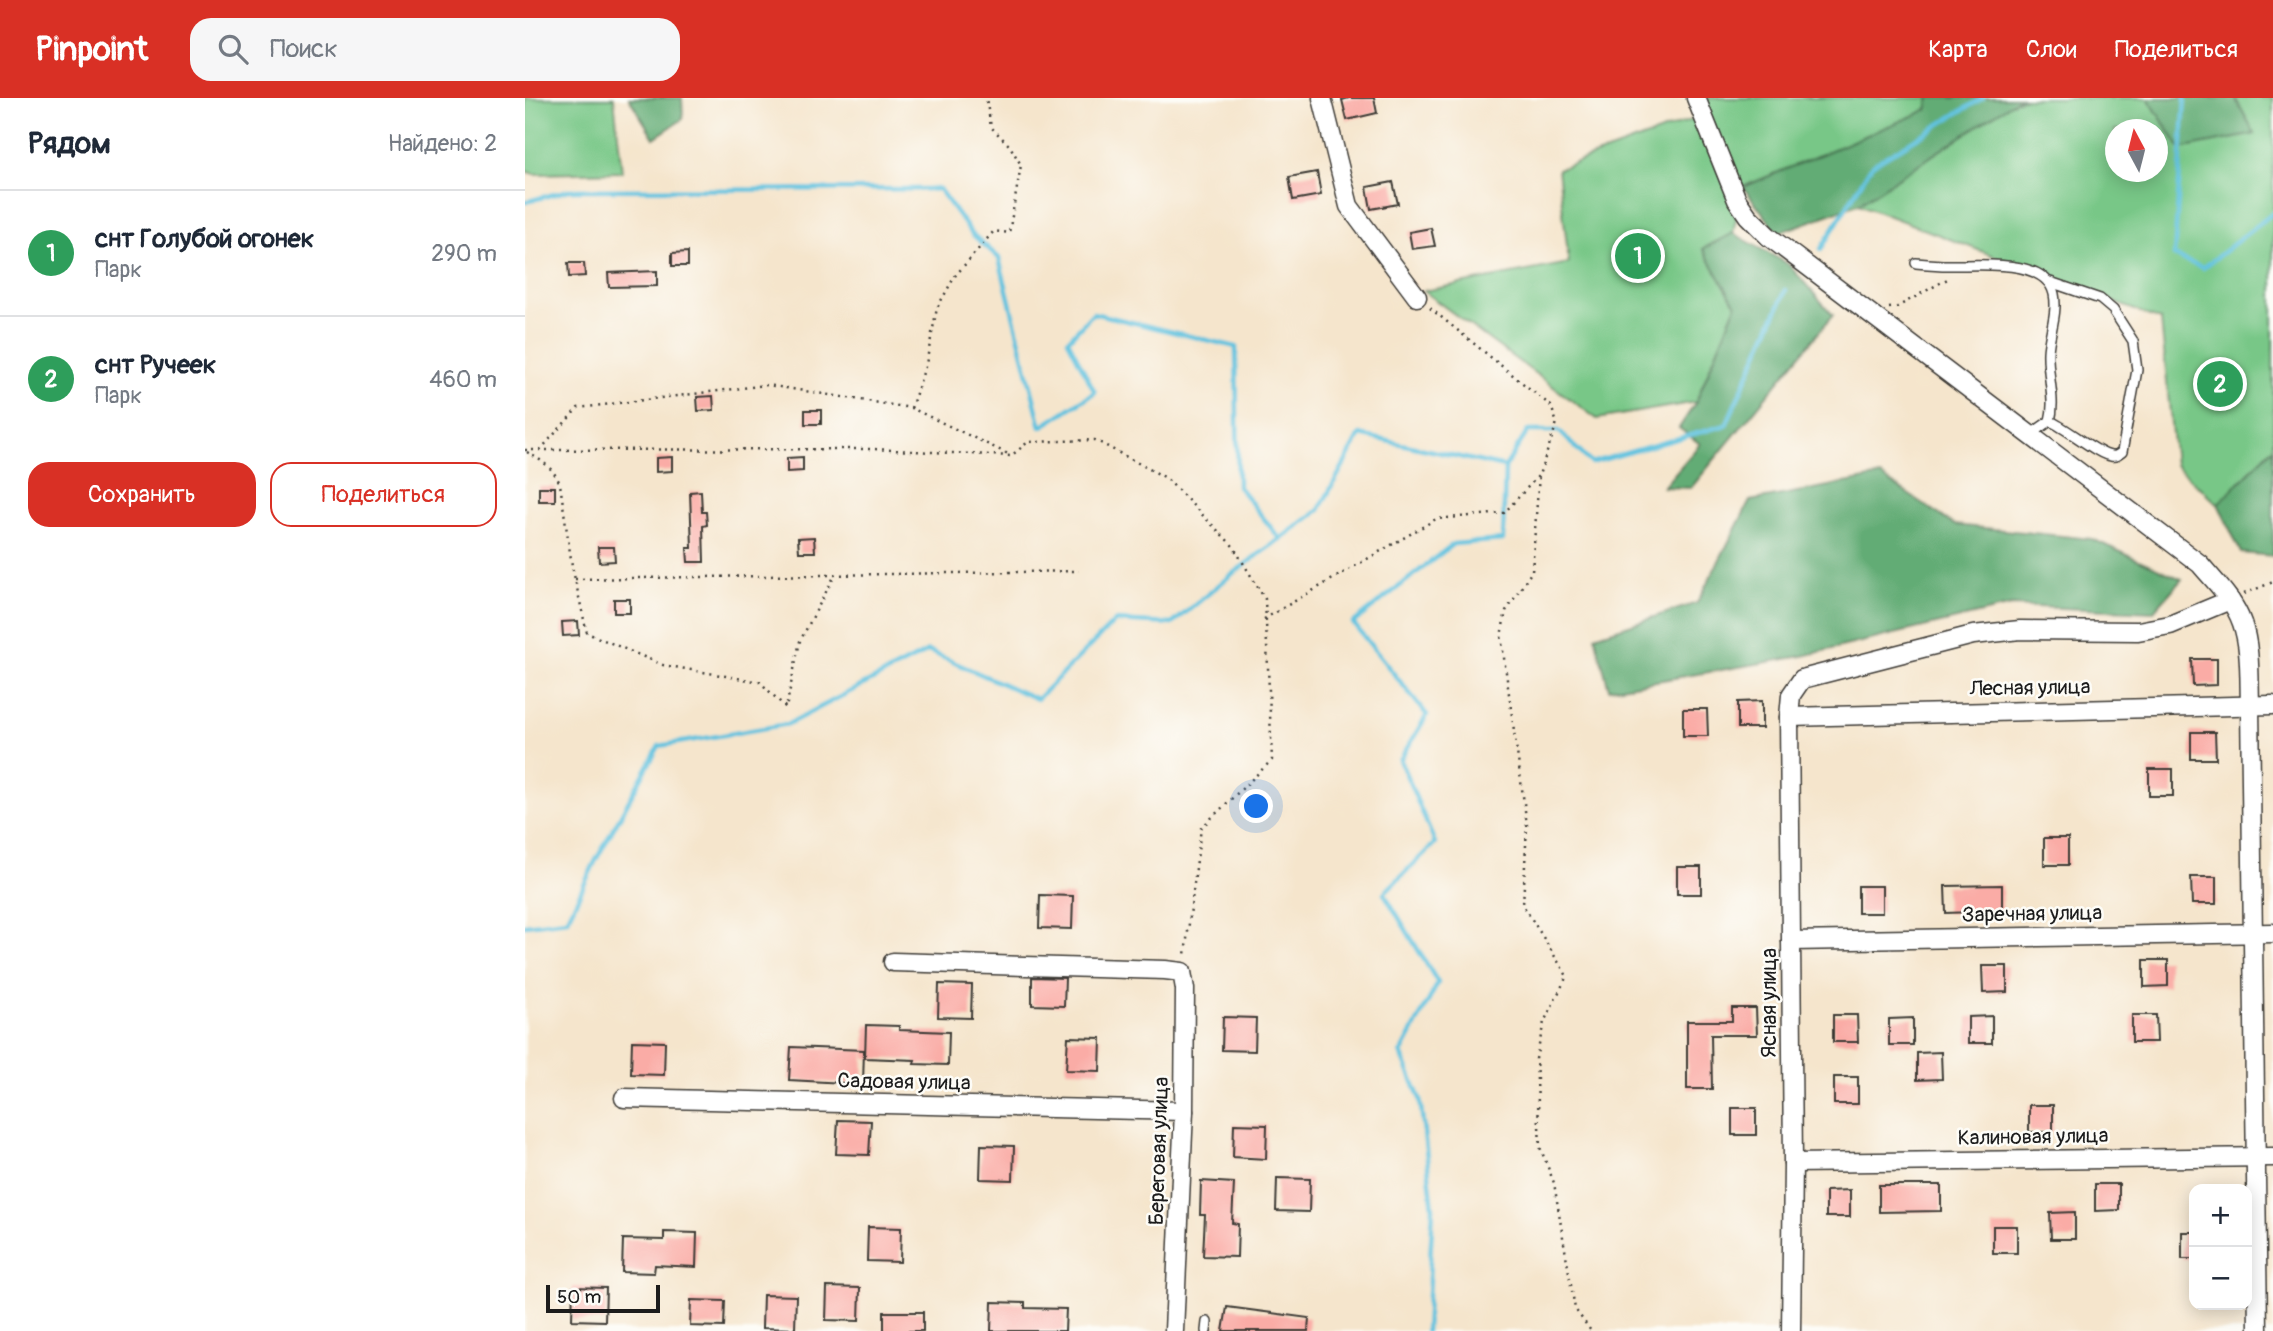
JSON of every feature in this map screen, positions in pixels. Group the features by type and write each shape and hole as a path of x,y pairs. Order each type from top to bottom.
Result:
{"street":[{"path":"1322,98 1349,206 1417,297"},
{"path":"1696,98 1737,200 1748,216 1768,236 2200,564 2230,600 2242,622 2247,650 2250,705 2254,934 2264,1157 2258,1331"},
{"name":"Ясная улица","path":"1791,1331 1791,695 1802,679 1973,635 2020,630 2138,631 2170,625 2230,600"},
{"name":"Лесная улица","path":"1789,717 2273,705"},
{"name":"Заречная улица","path":"1791,941 2273,933"},
{"path":"893,962 1182,972"},
{"name":"Береговая улица","path":"1174,1331 1184,1111 1185,989 1182,972"},
{"name":"Садовая улица","path":"624,1098 1184,1111"},
{"name":"Калиновая улица","path":"1793,1163 2264,1157"}],"lane":[{"path":"1916,263 1995,264 2024,270 2042,276 2049,282 2100,299 2113,310 2133,341 2137,370 2122,452 2111,456 2102,453 2064,427 2050,421"},
{"path":"2030,435 2050,421 2053,410 2048,378 2048,350 2055,309 2049,282"}],"path":[{"path":"911,408 926,364 937,308 955,276 994,231 1009,233 1021,165 1010,146 991,127 986,98"},
{"path":"1855,302 1897,307 1953,276"},
{"path":"1417,297 1551,406 1557,423 1539,475 1532,571 1506,611 1501,636 1527,825 1523,905 1567,976 1544,1022 1536,1059 1540,1147 1554,1183 1575,1309 1591,1331"},
{"path":"540,451 578,408 767,385 911,408 1011,456"},
{"path":"525,451 873,449 1011,456 1028,442 1095,440 1166,478 1233,546 1265,599 1272,760 1201,828 1182,972"},
{"path":"525,451 545,463 555,473 560,484 575,579 587,633 663,666 760,682 786,708 800,641 835,575"},
{"path":"1265,619 1436,519 1504,513 1539,475"},
{"path":"575,579 1079,571"},
{"path":"2230,600 2273,582"}],"green space":[{"path":"525,98 614,98 622,172 534,174 525,171"},
{"path":"629,98 682,98 683,119 654,138"},
{"path":"1707,98 1930,98 1927,110 1743,187 1733,233 1703,249 1736,305 1696,402 1597,419 1423,291 1569,263 1558,169 1694,119 1708,101"},
{"path":"1930,98 2026,98 2017,100 1858,204 1778,233 1743,187 1927,110"},
{"path":"2148,98 2161,119 2105,119 2105,182 2168,182 2168,130 2180,149 2255,134 2235,98 2273,98 2273,448 2218,504 2175,465 2161,320 1858,204 2017,100"},
{"path":"2148,98 2235,98 2255,134 2180,149 2168,130 2168,119 2161,119"},
{"path":"1733,233 1788,264 1833,315 1691,488 1663,487 1700,444 1679,428 1696,402 1736,305 1703,249"},
{"path":"2273,448 2273,556 2241,553 2218,504"},
{"path":"1881,476 1955,525 2092,539 2182,579 2153,612 2011,606 1803,656 1609,689 1595,636 1697,603 1750,501"}],"building":[{"path":"1374,98 1377,113 1347,120 1342,100"},
{"path":"1317,172 1321,195 1293,200 1289,177"},
{"path":"1393,182 1398,204 1371,209 1367,187"},
{"path":"1431,228 1435,246 1412,249 1409,232"},
{"path":"688,252 688,266 672,266 672,253"},
{"path":"568,263 584,263 585,276 569,277"},
{"path":"657,271 657,286 609,287 608,273"},
{"path":"713,396 714,410 698,411 697,397"},
{"path":"805,410 821,410 821,424 805,424"},
{"path":"672,457 672,471 656,472 656,458"},
{"path":"803,457 803,471 787,472 787,458"},
{"path":"539,487 555,487 555,501 539,501"},
{"path":"701,491 702,512 706,512 707,525 703,526 704,562 688,562 687,548 692,548 690,492"},
{"path":"814,537 815,552 799,552 798,538"},
{"path":"598,547 614,547 615,561 599,562"},
{"path":"614,599 630,599 630,613 614,613"},
{"path":"578,621 579,635 563,636 562,622"},
{"path":"2192,659 2217,659 2217,685 2193,686"},
{"path":"1762,701 1762,728 1738,728 1738,702"},
{"path":"1683,709 1707,709 1708,736 1683,736"},
{"path":"2191,732 2215,732 2216,759 2191,759"},
{"path":"2149,769 2173,769 2173,796 2149,796"},
{"path":"2044,838 2068,838 2068,865 2044,865"},
{"path":"1677,867 1701,867 1701,894 1677,894"},
{"path":"2191,877 2216,877 2216,904 2192,904"},
{"path":"2002,885 2002,911 1946,913 1945,886"},
{"path":"1858,886 1882,886 1882,913 1858,913"},
{"path":"1040,895 1073,896 1072,929 1039,928"},
{"path":"2144,960 2168,960 2168,986 2144,987"},
{"path":"1982,966 2007,966 2007,992 1983,993"},
{"path":"1032,977 1065,978 1064,1006 1032,1005"},
{"path":"939,984 972,985 971,1018 938,1017"},
{"path":"1732,1008 1756,1008 1757,1035 1711,1035 1712,1089 1687,1089 1687,1021 1732,1021"},
{"path":"1833,1015 1857,1015 1858,1042 1833,1042"},
{"path":"2132,1015 2156,1015 2157,1042 2132,1042"},
{"path":"1992,1016 1992,1043 1968,1043 1968,1017"},
{"path":"1223,1017 1256,1018 1255,1051 1222,1050"},
{"path":"1913,1018 1913,1045 1889,1045 1889,1019"},
{"path":"866,1025 899,1026 899,1030 949,1032 948,1065 914,1064 915,1060 865,1058"},
{"path":"1068,1037 1101,1038 1100,1071 1066,1070"},
{"path":"632,1041 665,1042 664,1075 631,1074"},
{"path":"791,1047 864,1050 863,1084 789,1080"},
{"path":"1941,1052 1942,1079 1917,1080 1917,1053"},
{"path":"1834,1077 1858,1077 1858,1104 1834,1104"},
{"path":"2029,1105 2053,1105 2053,1132 2029,1132"},
{"path":"1732,1108 1756,1108 1756,1135 1732,1135"},
{"path":"838,1120 871,1121 869,1155 836,1154"},
{"path":"1234,1124 1267,1125 1266,1159 1233,1157"},
{"path":"981,1145 1014,1146 1013,1180 980,1179"},
{"path":"1277,1178 1310,1179 1309,1212 1276,1211"},
{"path":"1201,1181 1234,1183 1232,1223 1238,1224 1237,1257 1203,1256 1205,1215 1200,1215"},
{"path":"2095,1184 2119,1184 2119,1210 2095,1211"},
{"path":"1879,1185 1941,1185 1941,1211 1879,1212"},
{"path":"1850,1190 1850,1217 1826,1217 1826,1191"},
{"path":"2075,1212 2075,1239 2051,1239 2050,1213"},
{"path":"1993,1226 2017,1226 2017,1253 1993,1253"},
{"path":"868,1227 901,1228 900,1262 867,1261"},
{"path":"664,1232 697,1233 696,1267 655,1265 654,1273 622,1272 623,1239 664,1240"},
{"path":"2182,1232 2189,1232 2189,1259 2182,1259"},
{"path":"573,1287 606,1288 605,1321 572,1320"},
{"path":"827,1287 860,1288 859,1321 826,1320"},
{"path":"763,1295 796,1296 795,1329 762,1328"},
{"path":"691,1300 725,1301 724,1327 690,1326"},
{"path":"992,1302 1025,1303 1025,1308 1066,1309 1065,1331 991,1331"},
{"path":"1227,1307 1309,1318 1308,1331 1223,1331"},
{"path":"884,1312 923,1312 923,1331 884,1331"}],"waterway":[{"path":"1821,249 1872,165 1983,98"},
{"path":"2185,98 2174,256 2203,268 2273,213"},
{"path":"525,202 569,190 939,189 972,234 999,258 1041,427 1095,392 1068,340 1093,313 1236,347 1238,486 1280,539 1319,510 1360,435 1505,467 1528,431 1559,431 1591,463 1726,425 1786,290"},
{"path":"1426,1331 1433,1208 1420,1099 1401,1053 1438,983 1384,893 1435,843 1400,760 1427,715 1353,623 1453,544 1503,540 1505,467"},
{"path":"525,925 567,920 596,860 659,746 788,724 928,651 1037,699 1115,621 1172,624 1232,574 1280,539"}],"place":[{"name":"снт Голубой огонек","path":"1638,256"},
{"name":"снт Ручеек","path":"2220,384"}]}
